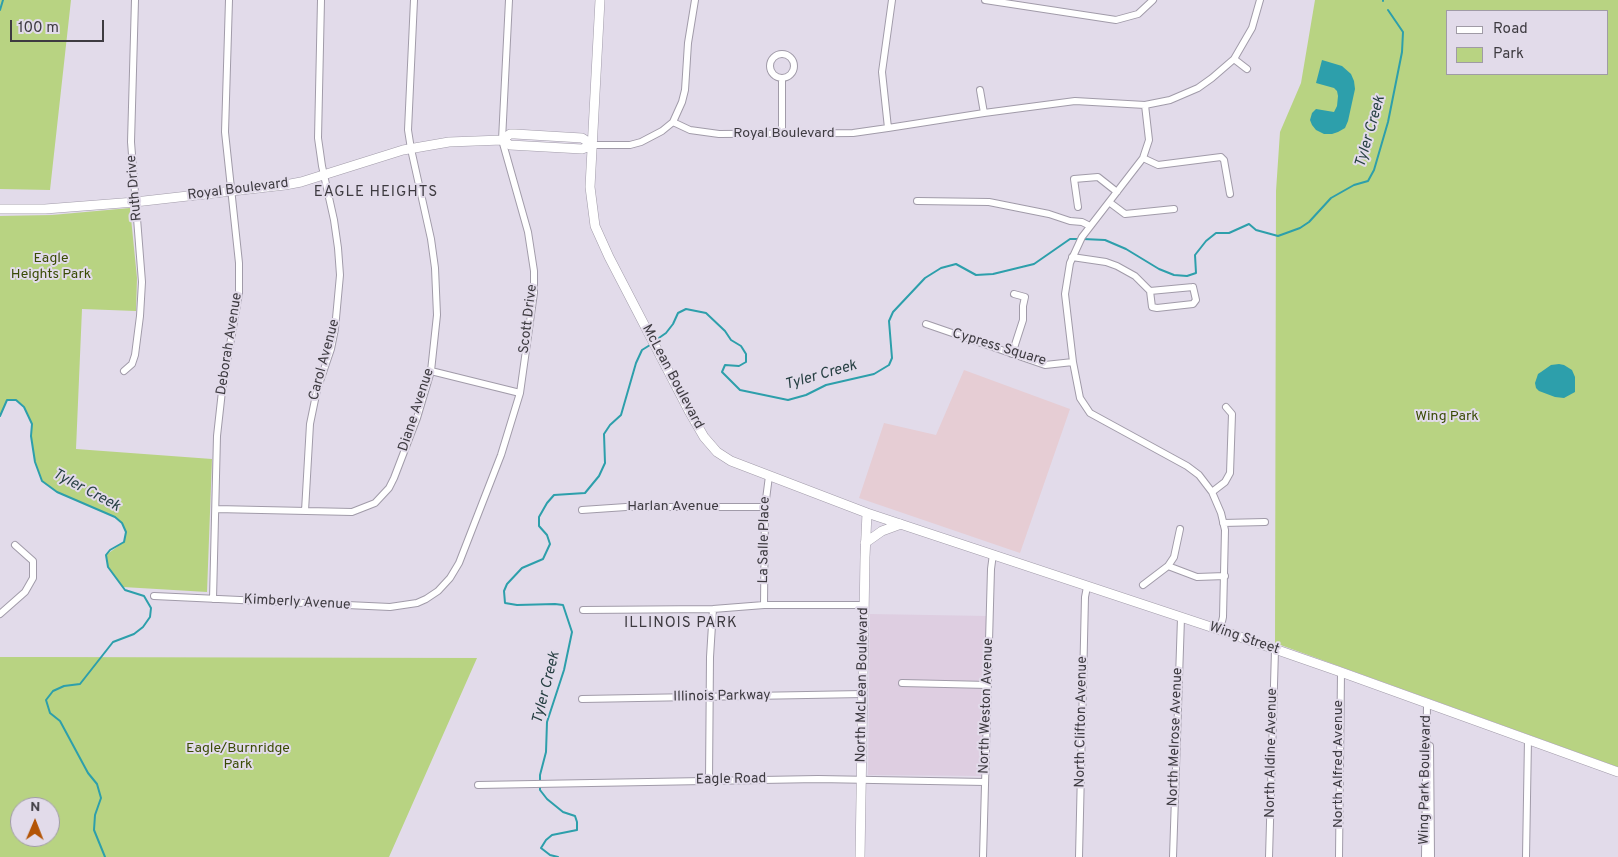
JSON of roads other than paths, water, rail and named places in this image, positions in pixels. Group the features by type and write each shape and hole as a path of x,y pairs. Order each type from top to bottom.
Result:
{"street":[{"name":"Ruth Drive","path":"124,371 132,364 135,356 140,316 141,268 131,142 135,0"},
{"name":"Deborah Avenue","path":"213,599 219,413 239,293 238,263 225,132 228,0"},
{"name":"Carol Avenue","path":"305,512 310,424 317,390 335,329 340,275 334,220 323,175 317,127 321,0"},
{"name":"Diane Avenue","path":"216,509 352,512 366,507 382,496 394,478 417,418 431,371 437,314 435,268 431,239 411,148 408,119 414,0"},
{"name":"Scott Drive","path":"436,592 450,578 458,563 501,455 520,393 532,307 534,282 528,232 502,140 509,0"},
{"path":"593,145 600,0"},
{"path":"672,122 682,102 685,90 688,43 695,0"},
{"path":"888,128 882,72 892,0"},
{"path":"985,0 1116,20 1138,14 1153,0"},
{"name":"Royal Boulevard","path":"0,209 45,209 135,202 285,185 411,148 449,142 502,140 510,145 582,149 593,145 630,145 641,142 662,131 672,122 702,133 853,133 1075,101 1145,105 1170,100 1198,88 1234,59 1252,28 1260,0"},
{"path":"784,53 792,57 794,68 791,75 782,79 774,76 770,63 775,56 784,53"},
{"path":"1234,59 1247,69"},
{"path":"782,79 782,134"},
{"path":"980,90 984,113"},
{"path":"1145,105 1149,140 1143,158 1089,228 1072,257 1068,271 1065,294 1073,362 1080,398 1090,413 1187,466 1199,475 1212,492 1223,523 1225,542 1223,617 1220,630"},
{"name":"McLean Boulevard","path":"593,145 590,187 595,226 696,424 710,445 732,461 867,513"},
{"path":"1143,158 1158,166 1221,157 1224,160 1230,194"},
{"path":"1078,207 1074,179 1098,177 1117,192"},
{"path":"917,202 989,202 1049,214 1070,221 1082,222 1089,228"},
{"path":"1109,202 1125,214 1174,209"},
{"path":"1072,257 1106,262 1135,276 1150,291 1152,307 1154,308 1193,304 1196,300 1193,287 1150,291"},
{"path":"1012,354 1023,320 1025,298 1014,294"},
{"name":"Cypress Square","path":"926,324 1045,366 1073,362"},
{"path":"431,371 520,393"},
{"path":"1212,492 1225,482 1230,473 1232,414 1226,407"},
{"name":"La Salle Place","path":"764,605 765,507 769,476"},
{"name":"Harlan Avenue","path":"582,510 626,507 765,507"},
{"name":"Wing Street","path":"867,513 1220,630 1618,772"},
{"name":"North McLean Boulevard","path":"860,857 867,513"},
{"path":"1223,523 1265,522"},
{"path":"865,543 882,531 901,524"},
{"path":"1143,584 1168,566 1174,557 1180,529"},
{"path":"0,614 25,592 33,578 33,561 15,545"},
{"name":"North Weston Avenue","path":"983,857 991,569 993,554"},
{"path":"1168,566 1197,577 1225,576"},
{"name":"North Clifton Avenue","path":"1079,857 1085,597 1087,587"},
{"name":"Kimberly Avenue","path":"154,596 390,607 416,603 436,592"},
{"path":"583,610 713,608 764,605 864,605"},
{"path":"709,780 710,648 713,608"},
{"name":"North Melrose Avenue","path":"1174,857 1181,618"},
{"name":"North Aldine Avenue","path":"1270,857 1275,650"},
{"name":"North Alfred Avenue","path":"1339,857 1341,672"},
{"path":"902,683 988,685"},
{"name":"Illinois Parkway","path":"582,700 862,694"},
{"name":"Wing Park Boulevard","path":"1425,857 1429,704"},
{"name":"Wing Park Boulevard","path":"1429,704 1431,857"},
{"path":"1526,857 1528,739"},
{"name":"Eagle Road","path":"478,785 709,780 985,782"}],"water":[{"path":"1322,60 1342,66 1351,74 1354,81 1355,89 1348,121 1345,128 1332,134 1324,134 1316,130 1310,120 1312,113 1316,109 1334,112 1337,106 1337,91 1334,88 1316,83"},
{"path":"1559,364 1572,370 1575,377 1575,392 1564,398 1539,391 1535,383 1538,374 1551,365"}],"waterway":[{"name":"Tyler Creek","path":"0,10 3,0"},
{"name":"Tyler Creek","path":"1083,239 1105,240 1126,249 1159,269 1174,275 1187,276 1196,273 1195,255 1206,241 1216,233 1229,233 1249,224 1256,230 1278,236 1300,228 1309,222 1331,198 1354,185 1368,181 1374,170 1388,122 1402,52 1403,32 1388,10"},
{"name":"Tyler Creek","path":"656,340 666,333 678,313 686,309 706,313 725,331 731,340 741,346 746,354 746,362 739,366 725,365 722,372 740,390 788,400 806,395 826,385 874,374 889,365 892,358 889,321 893,312 925,278 941,268 956,264 976,275 993,274 1034,264 1070,239 1078,239"},
{"name":"Tyler Creek","path":"540,781 546,752 547,722 564,670 572,632 563,605 517,605 505,603 504,591 507,584 522,568 543,559 550,544 547,535 539,526 539,517 547,503 554,495 585,493 599,476 605,463 604,434 610,425 621,415 636,363 642,350 650,345"},
{"name":"Tyler Creek","path":"0,416 7,400 16,400 24,407 32,424 31,436 35,462 42,481 57,492 115,517 122,523 126,532 124,542 110,550 106,555 108,567 125,590 144,596 151,608 150,617 143,627 134,634 113,642 80,684 64,686 53,691 46,700 50,713 60,721 88,773 97,784 101,798 95,815 94,830 105,857"},
{"name":"Tyler Creek","path":"540,786 540,790 547,799 563,812 575,816 577,822 577,830 552,835 541,848 550,855 558,857"}],"district":[{"name":"EAGLE HEIGHTS","path":"376,193"},
{"name":"ILLINOIS PARK","path":"681,624"}],"park label":[{"name":"Eagle Heights Park","path":"51,268"},
{"name":"Wing Park","path":"1447,417"},
{"name":"Eagle/Burnridge Park","path":"238,758"}]}
